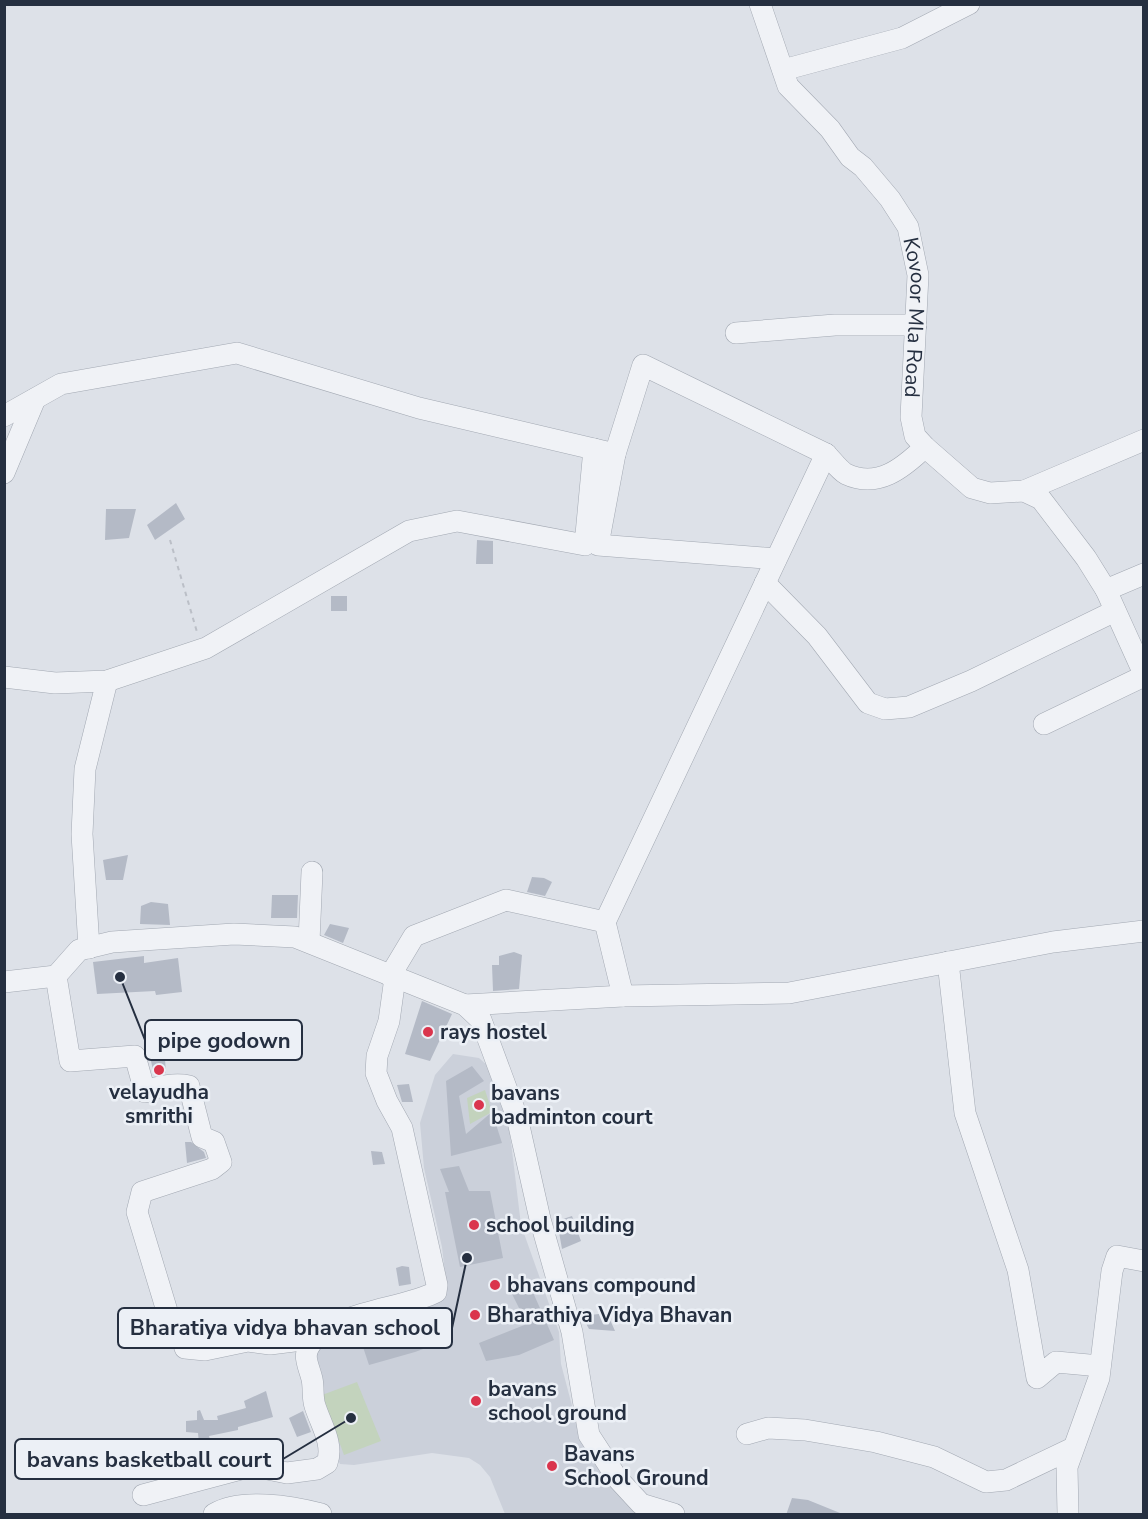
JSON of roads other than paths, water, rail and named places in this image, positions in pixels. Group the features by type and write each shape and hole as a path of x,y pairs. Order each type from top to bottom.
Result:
{"street":[{"name":"Kovoor Mla Road","path":"760,4 788,86 830,129 850,157 863,167 890,199 908,227 918,275 911,417 915,436 972,488 990,493 1024,491 1143,440"},
{"path":"783,70 902,38 969,4"},
{"path":"736,333 835,325 916,325"},
{"path":"4,416 61,384 237,353 419,408 615,454"},
{"path":"776,559 598,544 615,454 643,365 826,454 845,473 871,480 899,471 925,447"},
{"path":"4,473 35,399"},
{"path":"4,677 55,683 107,681 204,648 408,531 457,521 585,545 594,449"},
{"path":"623,996 604,922 826,454"},
{"path":"1024,491 1041,499 1086,558 1106,590 1143,675 1044,724"},
{"path":"1106,590 1143,574"},
{"path":"765,583 817,636 868,703 885,709 909,707 971,681 1115,611"},
{"path":"89,948 82,834 85,770 107,681"},
{"path":"309,942 312,872"},
{"path":"56,976 70,1061 135,1056 145,1092 154,1088 179,1084 189,1086 202,1137 214,1142 218,1151 221,1162 212,1169 142,1192 137,1212 158,1274 167,1311 179,1330 185,1348 205,1350 248,1341 270,1344 294,1341 361,1315 436,1292 437,1285 402,1128 387,1101 376,1073 377,1056 389,1021 394,977 414,936 506,900 604,922"},
{"path":"465,1005 623,996 789,993 1053,942 1143,931"},
{"path":"4,982 56,976 79,950 112,942 234,934 295,936 465,1005 481,1020 517,1117 540,1219 572,1332 589,1435 617,1478 641,1504 674,1515"},
{"path":"948,962 966,1113 1018,1270 1037,1378 1056,1362 1100,1366"},
{"path":"1068,1515 1067,1467 1099,1378 1112,1271 1118,1256 1143,1261"},
{"path":"143,1495 252,1466 287,1473 317,1469 327,1463 330,1454 328,1442 315,1407 312,1381 305,1357 307,1348 319,1333"},
{"path":"747,1434 768,1428 805,1430 876,1442 934,1457 986,1482 1006,1480 1073,1448"},
{"path":"214,1515 226,1507 291,1506 321,1515"}],"place":[{"name":"pipe godown","path":"120,977"},
{"name":"rays hostel","path":"428,1032"},
{"name":"velayudha smrithi","path":"159,1070"},
{"name":"bavans badminton court","path":"479,1105"},
{"name":"school building","path":"474,1225"},
{"name":"Bharatiya vidya bhavan school","path":"467,1258"},
{"name":"bhavans compound","path":"495,1285"},
{"name":"Bharathiya Vidya Bhavan","path":"475,1315"},
{"name":"bavans school ground","path":"476,1401"},
{"name":"bavans basketball court","path":"351,1418"},
{"name":"Bavans School Ground","path":"552,1466"}]}
